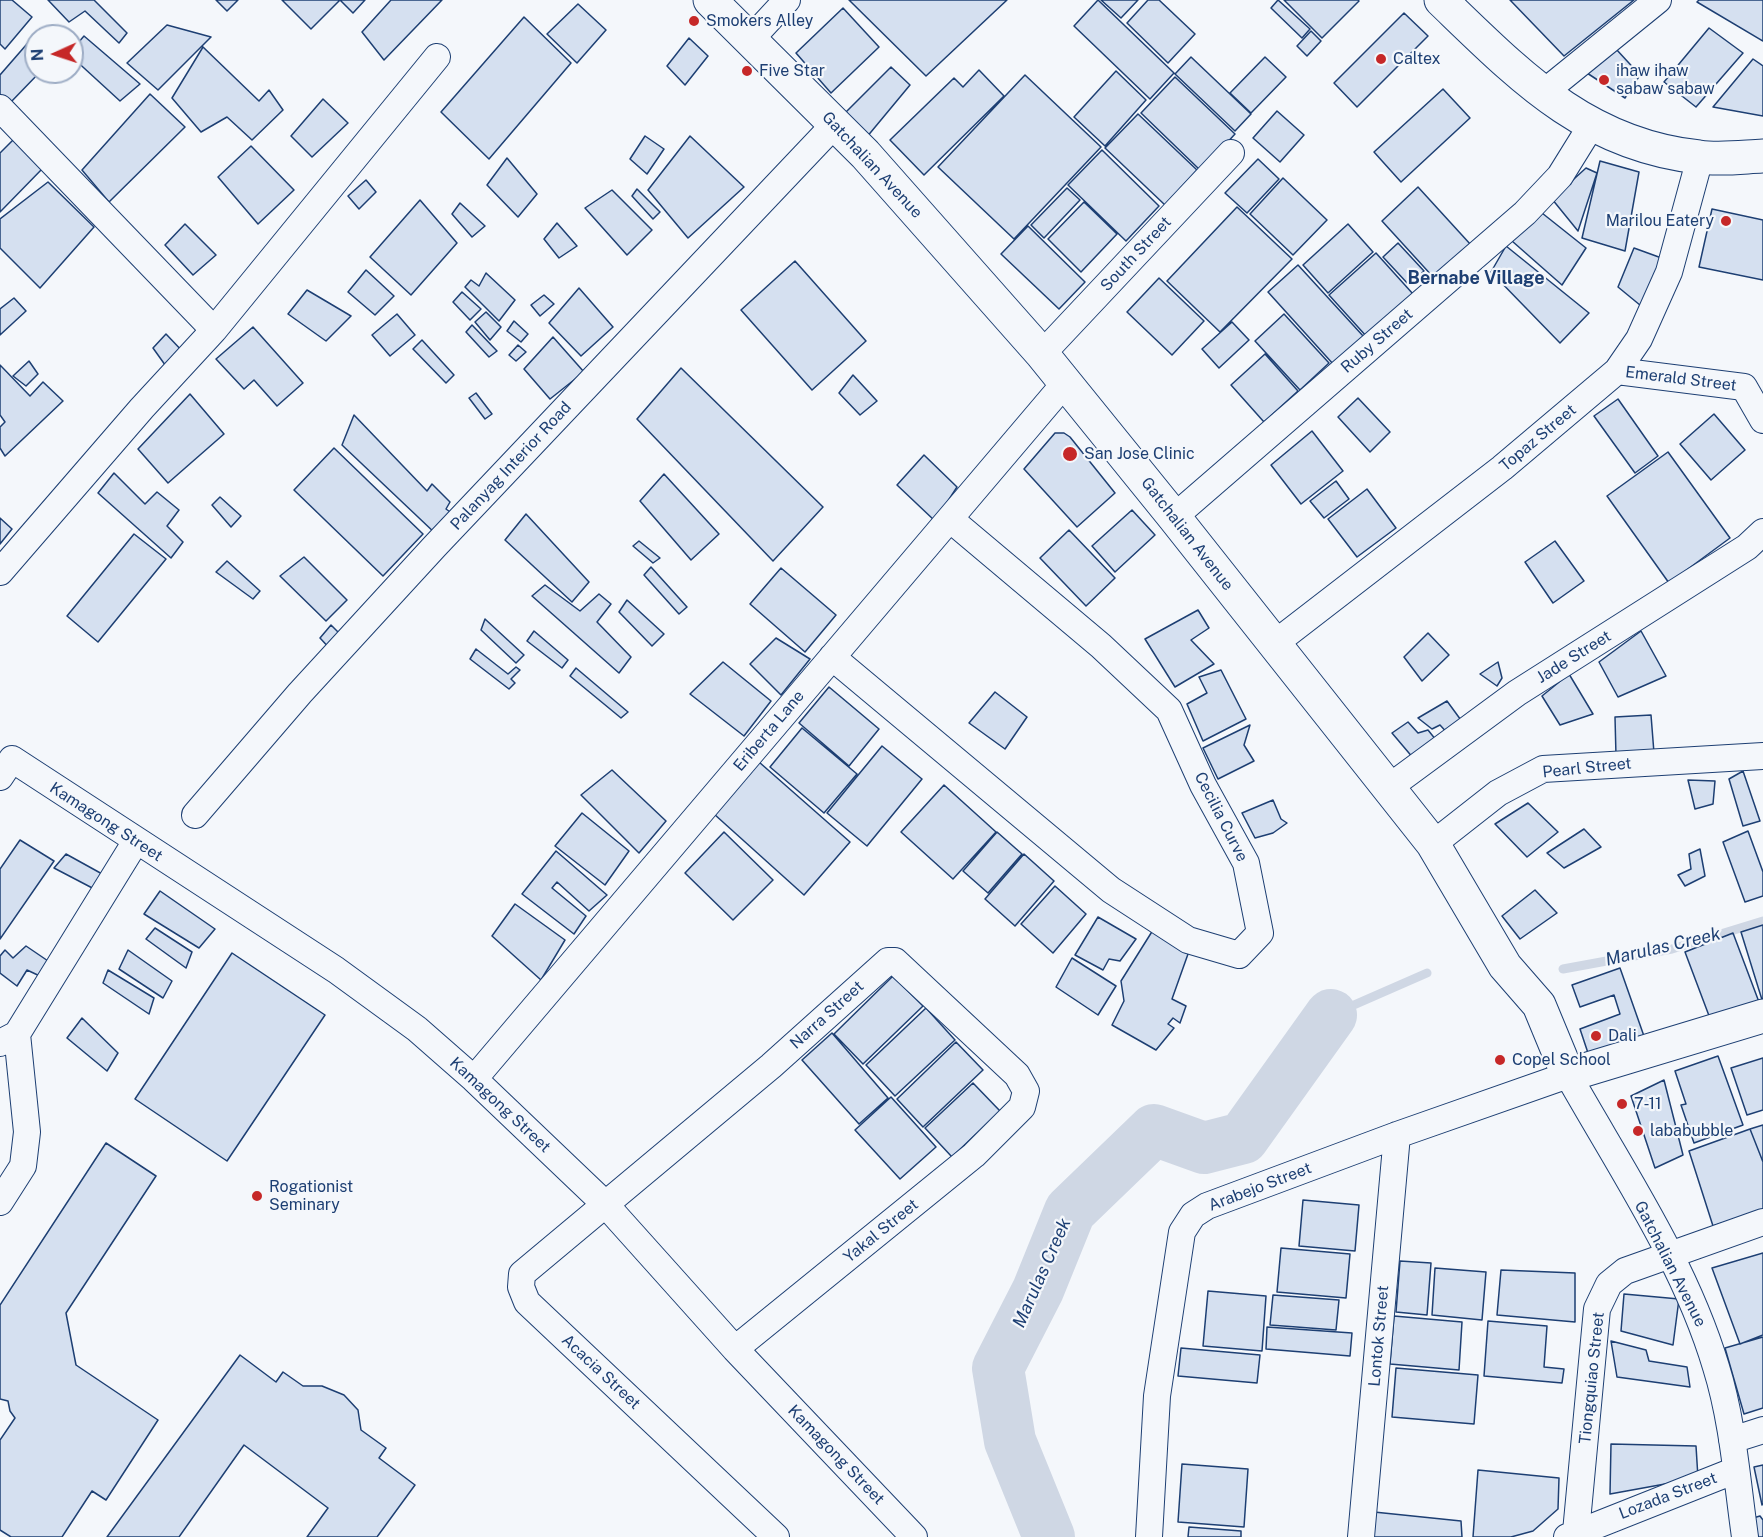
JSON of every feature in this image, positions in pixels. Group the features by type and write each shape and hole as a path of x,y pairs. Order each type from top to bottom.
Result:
{"street":[{"name":"Gatchalian Avenue","path":"710,0 865,154 1042,354 1433,844 1505,966 1524,1016 1568,1075 1668,1254 1700,1317 1714,1359 1732,1440 1745,1537"},
{"path":"750,40 787,0"},
{"path":"1442,0 1542,94 1591,126 1657,150 1700,158 1763,156"},
{"path":"1542,94 1658,0"},
{"path":"0,572 214,330 437,57"},
{"path":"0,108 214,330"},
{"name":"Palanyag Interior Road","path":"195,815 300,693 435,546 835,124"},
{"name":"Ruby Street","path":"1174,517 1525,213 1560,176 1591,126"},
{"name":"South Street","path":"1042,354 1231,153"},
{"name":"Topaz Street","path":"1274,644 1502,468 1617,371 1639,339 1670,272 1700,158"},
{"name":"Emerald Street","path":"1617,371 1744,387 1763,420"},
{"name":"Eriberta Lane","path":"474,1079 1065,383"},
{"name":"Cecilia Curve","path":"832,657 1111,890 1188,940 1239,955 1260,933 1246,863 1203,785 1169,710 1101,646 950,519"},
{"name":"Jade Street","path":"1388,788 1518,693 1747,548 1763,532"},
{"name":"Pearl Street","path":"1433,844 1498,793 1543,769 1763,756"},
{"name":"Kamagong Street","path":"6,768 136,841 336,970 417,1029 474,1079 605,1204 735,1349 914,1537"},
{"path":"0,1202 23,1166 27,1132 9,1038 136,841"},
{"name":"Narra Street","path":"605,1204 771,1066 888,961 902,964 1017,1075 1026,1091 1022,1107"},
{"path":"1568,1075 1763,1016"},
{"name":"Arabejo Street","path":"1149,1537 1157,1396 1182,1232 1192,1215 1207,1206 1397,1135 1568,1075"},
{"name":"Yakal Street","path":"735,1349 974,1155 1022,1107"},
{"name":"Lontok Street","path":"1360,1537 1397,1135"},
{"name":"Acacia Street","path":"605,1204 522,1274 521,1287 527,1302 776,1537"},
{"name":"Tiongquiao Street","path":"1571,1535 1597,1309 1609,1284 1625,1271 1763,1222"},
{"path":"1732,1440 1763,1430"},
{"name":"Lozada Street","path":"1571,1535 1736,1470"}],"building":[{"path":"0,0 12,0 32,17 5,49 0,44"},
{"path":"48,0 94,0 127,33 119,43 85,11 69,22"},
{"path":"216,0 238,0 227,11"},
{"path":"282,0 340,0 311,29"},
{"path":"340,0 365,0 353,13"},
{"path":"391,0 442,0 384,60 362,32"},
{"path":"849,0 1007,0 926,76"},
{"path":"1098,0 1174,73 1150,99 1074,26"},
{"path":"1101,0 1138,0 1121,18"},
{"path":"1148,0 1159,0 1195,34 1168,63 1127,23"},
{"path":"1278,0 1310,29 1302,38 1271,8"},
{"path":"1284,0 1358,0 1359,1 1322,38"},
{"path":"1510,0 1634,0 1564,56"},
{"path":"1699,0 1763,0 1763,41 1697,2"},
{"path":"578,4 606,30 577,63 547,34"},
{"path":"843,8 879,47 831,93 796,53"},
{"name":"Caltex","path":"1404,13 1428,36 1357,107 1334,83"},
{"path":"524,17 571,63 489,159 441,112"},
{"path":"167,25 211,37 158,90 127,63"},
{"path":"1709,28 1743,53 1696,107 1664,82"},
{"path":"1311,31 1321,41 1307,56 1297,46"},
{"path":"84,36 140,84 120,101 84,68"},
{"path":"689,38 708,56 685,85 667,66"},
{"path":"24,47 24,84 28,84 9,104 0,94 0,75"},
{"path":"203,47 259,101 269,90 283,110 252,140 227,117 201,132 172,98"},
{"path":"1616,49 1640,75 1625,98 1587,73"},
{"path":"1191,57 1251,114 1235,131 1175,74"},
{"path":"1265,57 1286,77 1251,113 1230,93"},
{"path":"1753,59 1763,66 1763,116 1713,107"},
{"path":"891,67 910,85 866,138 845,113"},
{"path":"979,70 1004,96 924,175 890,140 954,78 963,87"},
{"path":"1116,71 1146,100 1105,146 1074,117"},
{"path":"1025,75 1101,147 1014,239 938,167"},
{"path":"1175,77 1235,134 1201,171 1141,113"},
{"path":"1443,89 1470,118 1401,182 1374,152"},
{"path":"150,94 185,127 109,202 82,170"},
{"path":"323,99 348,123 312,157 291,136"},
{"path":"1277,111 1304,135 1280,162 1253,138"},
{"path":"1138,114 1197,170 1165,205 1105,148"},
{"path":"645,136 664,149 647,174 630,159"},
{"path":"690,136 744,187 688,238 648,190"},
{"path":"14,139 43,168 0,212 0,153"},
{"path":"251,146 294,190 258,224 218,177"},
{"path":"1102,150 1159,206 1126,241 1068,185"},
{"path":"507,158 537,194 518,217 487,185"},
{"path":"1258,159 1279,179 1247,213 1225,193"},
{"path":"1600,161 1639,172 1625,251 1582,238"},
{"path":"1586,168 1597,173 1578,231 1552,199"},
{"path":"1283,178 1327,220 1293,255 1250,214"},
{"path":"366,180 376,192 359,209 348,196"},
{"path":"48,182 94,227 40,288 0,248 0,219"},
{"path":"1418,187 1471,245 1434,278 1382,221"},
{"path":"1067,188 1080,200 1044,238 1031,225"},
{"path":"637,189 660,212 653,219 632,196"},
{"path":"612,190 652,230 627,255 585,208"},
{"path":"420,200 457,243 411,295 370,257"},
{"path":"1084,202 1117,234 1081,272 1048,239"},
{"path":"460,203 485,226 472,237 452,214"},
{"path":"1237,207 1292,259 1220,332 1167,281"},
{"path":"1712,209 1763,220 1763,280 1699,267"},
{"path":"1542,213 1586,248 1562,285 1512,241"},
{"path":"557,223 577,246 559,258 544,239"},
{"path":"185,224 216,255 193,275 165,245"},
{"path":"1348,224 1373,252 1328,293 1303,265"},
{"path":"1028,226 1085,282 1059,309 1001,254"},
{"path":"1398,243 1424,271 1409,285 1383,257"},
{"path":"1506,246 1589,313 1560,343 1491,272"},
{"path":"1634,248 1667,260 1646,310 1618,287"},
{"path":"1376,253 1413,294 1367,337 1329,295"},
{"path":"795,261 866,341 812,390 741,310"},
{"path":"1298,265 1364,337 1334,365 1268,292"},
{"path":"366,270 394,296 375,315 348,292"},
{"path":"486,273 515,300 499,321 465,287 471,280 479,286"},
{"path":"1159,278 1204,321 1172,355 1127,312"},
{"path":"579,288 613,327 581,356 549,323"},
{"path":"307,290 351,316 326,341 288,314"},
{"path":"462,292 481,309 470,320 453,302"},
{"path":"544,295 554,304 540,316 531,305"},
{"path":"14,298 26,311 0,335 0,309"},
{"path":"486,312 501,327 490,340 475,322"},
{"path":"397,314 415,335 390,356 372,335"},
{"path":"1284,314 1329,363 1300,390 1255,341"},
{"path":"514,321 528,334 521,342 507,331"},
{"path":"1232,322 1249,340 1219,368 1202,349"},
{"path":"472,325 497,351 489,357 466,332"},
{"path":"253,327 303,383 277,406 254,380 244,389 216,359"},
{"path":"166,334 186,355 168,369 153,348"},
{"path":"553,337 584,372 550,399 524,369"},
{"path":"422,340 454,375 446,383 413,349"},
{"path":"518,345 526,352 516,361 509,355"},
{"path":"1265,354 1298,391 1264,422 1231,385"},
{"path":"29,361 38,374 26,386 13,376"},
{"path":"0,365 30,396 43,382 63,401 5,456 0,448 0,427 5,422 0,415"},
{"path":"681,368 823,507 773,561 637,419"},
{"path":"853,375 877,401 860,415 839,393"},
{"path":"476,393 492,414 485,419 469,398"},
{"path":"190,394 224,434 168,483 138,449"},
{"path":"1358,398 1390,432 1370,452 1338,417"},
{"path":"1618,399 1658,456 1635,473 1594,416"},
{"path":"1714,414 1745,450 1711,480 1680,444"},
{"path":"354,415 427,491 432,484 450,502 446,509 453,514 437,535 342,445"},
{"path":"1312,431 1343,471 1301,504 1271,465"},
{"path":"1055,433 1064,433 1070,437 1115,493 1077,527 1024,469"},
{"path":"334,448 423,534 383,576 294,490"},
{"path":"1668,452 1730,538 1669,583 1607,496"},
{"path":"924,455 957,487 935,521 897,485"},
{"path":"114,473 145,504 157,492 179,510 167,526 183,542 171,558 98,493"},
{"path":"664,474 719,534 691,560 640,501"},
{"path":"1336,481 1349,499 1324,518 1310,501"},
{"path":"1367,489 1396,528 1357,557 1328,519"},
{"path":"220,497 241,516 231,527 212,505"},
{"path":"1132,510 1155,535 1115,572 1092,546"},
{"path":"526,514 589,582 572,602 505,540"},
{"path":"0,518 12,529 0,544"},
{"path":"1069,530 1115,578 1086,606 1040,558"},
{"path":"134,534 166,559 98,642 67,616"},
{"path":"639,541 660,558 653,563 633,546"},
{"path":"1555,541 1584,581 1553,603 1525,562"},
{"path":"304,557 347,600 326,621 280,576"},
{"path":"227,561 260,591 253,599 216,572"},
{"path":"651,567 687,607 679,614 644,575"},
{"path":"781,568 836,615 805,652 750,604"},
{"path":"545,585 580,611 599,594 611,604 597,622 631,657 619,673 532,596"},
{"path":"627,600 664,634 652,646 619,612"},
{"path":"1198,610 1209,628 1191,640 1214,664 1175,687 1145,639"},
{"path":"485,619 524,655 516,663 481,630"},
{"path":"331,625 344,638 333,652 320,638"},
{"path":"534,631 568,660 562,668 527,641"},
{"path":"1641,631 1666,676 1618,697 1599,662"},
{"path":"1428,633 1449,655 1422,681 1404,657"},
{"path":"776,638 810,659 781,695 750,664"},
{"path":"476,649 508,674 516,667 520,670 511,679 515,683 509,689 470,659"},
{"path":"723,662 771,701 744,736 690,694"},
{"path":"1498,662 1502,678 1497,686 1480,674"},
{"path":"576,668 628,712 621,718 570,676"},
{"path":"1221,670 1246,719 1203,741 1187,704 1207,693 1199,677"},
{"path":"1569,674 1593,714 1560,725 1542,696"},
{"path":"829,687 879,729 849,766 799,723"},
{"path":"995,692 1027,717 1005,749 969,723"},
{"path":"1447,701 1466,727 1450,736 1440,725 1432,729 1418,718"},
{"path":"1651,715 1654,753 1616,756 1615,717"},
{"path":"1408,722 1418,733 1428,730 1440,745 1414,759 1392,733"},
{"path":"1250,725 1244,745 1254,761 1218,779 1203,748"},
{"path":"802,728 857,774 824,813 770,767"},
{"path":"882,746 922,779 867,846 827,813"},
{"path":"759,762 850,842 804,895 714,814"},
{"path":"612,770 666,821 639,853 581,795"},
{"path":"1743,771 1760,821 1743,826 1729,779"},
{"path":"1688,780 1715,781 1713,804 1695,809"},
{"path":"944,785 996,832 953,879 901,832"},
{"path":"1273,800 1281,819 1287,823 1273,833 1255,838 1242,813"},
{"path":"1528,803 1558,832 1527,857 1495,824"},
{"path":"582,813 629,851 605,885 555,846"},
{"path":"1584,829 1601,847 1564,868 1547,853"},
{"path":"1748,831 1763,872 1763,896 1745,902 1723,842"},
{"path":"724,832 773,880 733,920 685,873"},
{"path":"997,832 1022,854 988,893 963,871"},
{"path":"20,840 54,861 0,939 0,869"},
{"path":"1700,849 1705,876 1685,886 1678,875 1691,869 1689,854"},
{"path":"556,851 607,895 589,911 557,882 552,888 586,916 574,934 522,894"},
{"path":"66,854 104,875 98,891 54,868"},
{"path":"1024,854 1054,881 1015,926 985,899"},
{"path":"1055,886 1086,914 1053,953 1021,924"},
{"path":"1535,890 1557,913 1520,939 1502,916"},
{"path":"160,891 215,929 199,948 144,914"},
{"path":"515,904 565,940 541,980 492,936"},
{"path":"1098,917 1136,939 1120,961 1109,959 1103,970 1075,955"},
{"path":"1763,925 1763,1003 1741,932"},
{"path":"155,928 192,952 186,968 146,939"},
{"path":"1153,930 1188,954 1172,999 1186,1006 1180,1023 1173,1018 1168,1024 1174,1028 1156,1050 1112,1025 1124,1001 1121,981"},
{"path":"1733,933 1762,1010 1714,1029 1685,952"},
{"path":"26,946 54,965 44,978 27,970 17,986 0,973 0,956 5,950 13,958"},
{"path":"128,950 172,981 163,998 119,969"},
{"path":"232,953 325,1015 227,1161 135,1099"},
{"path":"1072,958 1116,986 1098,1015 1056,987"},
{"path":"1620,968 1645,1039 1590,1059 1580,1029 1620,1014 1614,995 1580,1007 1572,985"},
{"path":"108,970 154,998 149,1014 103,983"},
{"path":"893,976 923,1006 863,1064 834,1034"},
{"path":"926,1008 955,1040 895,1096 866,1065"},
{"path":"82,1018 118,1053 107,1071 67,1038"},
{"path":"832,1033 888,1098 859,1124 802,1060"},
{"path":"956,1042 983,1070 923,1127 897,1099"},
{"path":"1718,1056 1743,1125 1694,1143 1681,1105 1686,1104 1675,1071"},
{"path":"1763,1058 1763,1110 1747,1115 1731,1068"},
{"path":"1664,1080 1683,1155 1655,1168 1631,1096"},
{"path":"973,1083 1000,1111 952,1157 925,1128"},
{"path":"891,1097 936,1147 900,1179 855,1130"},
{"path":"1763,1125 1763,1162 1750,1129"},
{"path":"1750,1129 1763,1162 1763,1210 1713,1226 1689,1151"},
{"path":"106,1143 156,1176 66,1313 76,1365 158,1420 106,1500 92,1491 62,1537 11,1537 0,1530 0,1440 15,1418 10,1411 8,1401 0,1399 0,1305"},
{"path":"1303,1200 1359,1205 1355,1251 1299,1246"},
{"path":"1281,1248 1350,1254 1346,1298 1277,1292"},
{"path":"1763,1253 1763,1335 1740,1344 1712,1268"},
{"path":"1400,1261 1431,1263 1427,1315 1396,1312"},
{"path":"1435,1268 1486,1272 1482,1320 1432,1315"},
{"path":"1501,1270 1575,1273 1575,1322 1497,1315"},
{"path":"1208,1291 1266,1296 1262,1351 1203,1346"},
{"path":"1624,1294 1679,1299 1673,1345 1621,1331"},
{"path":"1273,1295 1339,1300 1336,1330 1270,1325"},
{"path":"1394,1316 1462,1322 1459,1370 1390,1364"},
{"path":"1488,1321 1547,1326 1544,1367 1564,1369 1562,1383 1484,1376"},
{"path":"1267,1327 1352,1333 1350,1356 1266,1349"},
{"path":"1763,1337 1763,1408 1744,1414 1725,1348"},
{"path":"1611,1341 1646,1350 1649,1361 1687,1367 1690,1387 1617,1377"},
{"path":"1181,1348 1260,1355 1257,1383 1178,1376"},
{"path":"240,1355 276,1382 283,1372 303,1386 322,1386 344,1395 358,1410 361,1430 386,1448 379,1458 415,1485 377,1537 307,1537 328,1508 244,1445 179,1537 107,1537"},
{"path":"1396,1368 1478,1375 1474,1424 1392,1417"},
{"path":"1611,1444 1696,1446 1698,1478 1610,1494"},
{"path":"1182,1464 1248,1469 1244,1527 1178,1522"},
{"path":"1763,1465 1763,1504 1762,1505 1754,1467"},
{"path":"1478,1470 1559,1478 1558,1509 1533,1531 1511,1537 1473,1537"},
{"path":"1374,1512 1461,1521 1462,1537 1373,1537"},
{"path":"1760,1516 1763,1520 1763,1537 1758,1537 1753,1518"},
{"path":"1189,1527 1241,1531 1241,1537 1188,1537"}],"waterway":[{"name":"Marulas Creek","path":"1563,969 1672,949 1763,921"},
{"name":"Marulas Creek","path":"1331,1015 1427,973"},
{"name":"Marulas Creek","path":"1049,1537 1010,1441 998,1368 1038,1290 1070,1211 1154,1130 1204,1148 1243,1138 1331,1015"}],"place":[{"name":"Smokers Alley","path":"694,21"},
{"name":"Caltex","path":"1381,59"},
{"name":"Five Star","path":"747,71"},
{"name":"ihaw ihaw sabaw sabaw","path":"1604,80"},
{"name":"Marilou Eatery","path":"1726,221"},
{"name":"San Jose Clinic","path":"1070,454"},
{"name":"Dali","path":"1596,1036"},
{"name":"Copel School","path":"1500,1060"},
{"name":"7-11","path":"1622,1104"},
{"name":"lababubble","path":"1638,1131"},
{"name":"Rogationist Seminary","path":"257,1196"}],"district":[{"name":"Bernabe Village","path":"1476,278"}]}
